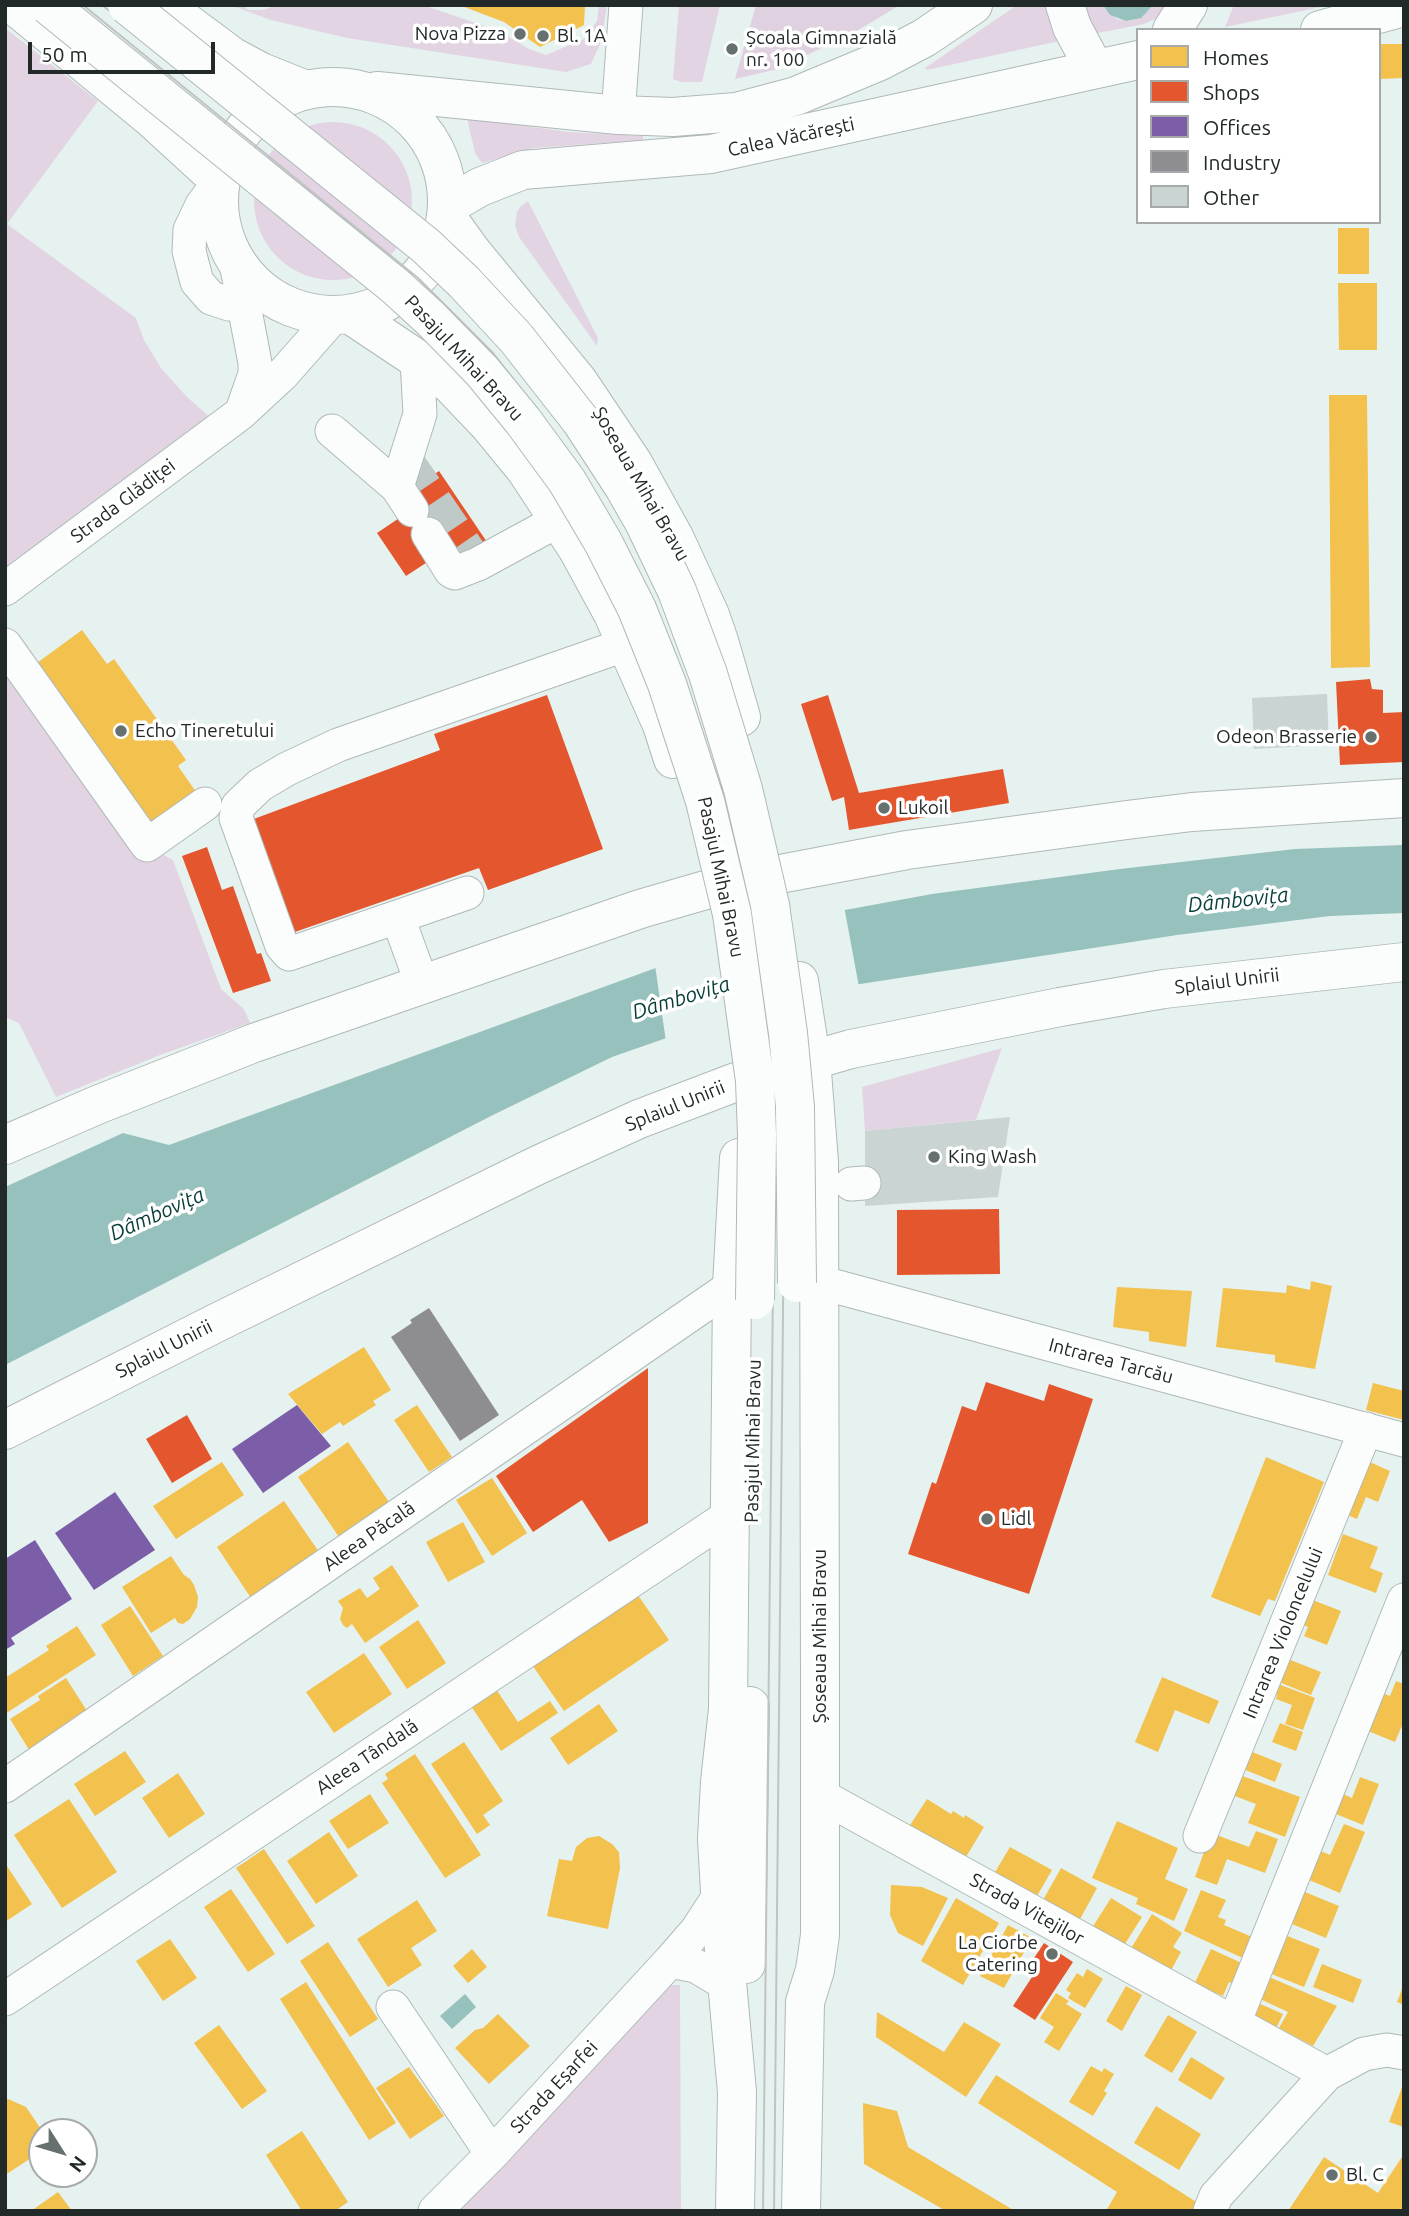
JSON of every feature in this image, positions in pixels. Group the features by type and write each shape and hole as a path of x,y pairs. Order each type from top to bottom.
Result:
{"main road":[{"path":"14,5 150,117 220,181"},
{"name":"Pasajul Mihai Bravu","path":"48,5 395,286 482,371 567,481 621,576 654,648 692,760 722,866 732,914 755,1081 757,1135 748,1860 744,2015 737,2092"},
{"name":"Pasajul Mihai Bravu","path":"127,5 426,246 491,309 581,421 624,487 662,556 694,633 731,746 761,864 770,905 792,1074 796,1129 797,1259 796,1859 798,1971 805,2002"},
{"path":"163,5 233,57 261,72 306,90"},
{"name":"Calea Văcărești","path":"357,89 618,115 707,116 756,108 796,96 880,61 924,38 974,5"},
{"path":"1065,5 1072,27 1094,68"},
{"path":"1173,28 1188,5"},
{"path":"1327,28 1404,7"},
{"name":"Calea Văcărești","path":"447,211 480,187 523,170 658,160 722,152 1094,68 1136,61"},
{"path":"331,87 357,89 392,103 423,131 443,168 447,211 438,246 418,278 389,301 371,310 342,315 310,314 253,298 222,231 218,205 220,181 232,146 251,122 277,102 306,90 331,87"},
{"name":"Șoseaua Mihai Bravu","path":"447,211 472,252 578,381 633,463 675,538 719,641 748,744 789,916 809,1042 818,1152 820,1935 816,1970 805,2002 801,2211"},
{"path":"342,315 417,359 450,384 526,470 559,520 600,588 662,725 686,799 709,889 732,1044 739,1170 732,1286 728,1709 719,1802 719,1896 737,2092 735,2211"},
{"path":"5,1144 177,1073 422,984 655,904 709,889 907,850 1140,818 1404,798"},
{"name":"Splaiul Unirii","path":"5,1430 538,1165 639,1119 736,1082 809,1042 943,1030 1151,991 1404,962"}],"street":[{"path":"618,115 626,5"},
{"path":"220,181 195,218 188,239 189,251 197,282 204,292 219,301 229,303 253,298 255,374 241,413"},
{"name":"Strada Glădiței","path":"5,589 241,413 342,315"},
{"path":"412,510 420,414 417,359"},
{"path":"332,431 412,510 455,573 478,564 559,520"},
{"path":"467,893 293,954 286,952 236,818 236,810 242,800 260,785 338,745 627,644"},
{"path":"5,645 147,845 205,804"},
{"path":"398,918 422,984"},
{"name":"Intrarea Tarcău","path":"819,1282 1404,1440"},
{"name":"Aleea Păcală","path":"5,1786 732,1286"},
{"name":"Intrarea Violoncelului","path":"1200,1836 1366,1429"},
{"name":"Aleea Tândală","path":"5,2000 730,1516"},
{"path":"1234,2023 1404,1600"},
{"name":"Strada Vitejilor","path":"820,1795 1327,2074"},
{"name":"Strada Eșarfei","path":"435,2211 492,2154 670,1961 697,1930 719,1896"},
{"path":"670,1961 696,1966 726,1984"},
{"path":"393,2007 492,2154"},
{"path":"1210,2211 1216,2196 1327,2074 1364,2054 1387,2050 1404,2053"}],"shaded area":[{"path":"230,5 243,5 248,10 263,10 278,5 423,5 499,31 529,49 546,55 584,39 597,21 599,5 607,5 601,42 591,64 566,72 347,38 271,20"},
{"path":"679,5 720,5 702,82 681,82 673,79"},
{"path":"756,5 900,5 855,32 778,69 735,79"},
{"path":"1017,5 1055,5 1064,40 927,70 925,68"},
{"path":"1084,5 1103,5 1117,19 1126,21 1134,20 1153,5 1174,5 1164,15 1144,24 1093,34"},
{"path":"1234,5 1331,5 1225,27"},
{"path":"5,28 98,101 7,224 136,318 144,340 161,368 187,397 211,418 5,567"},
{"path":"467,118 569,132 643,136 643,140 534,148 482,163 475,153"},
{"path":"333,122 349,123 363,128 389,145 406,171 411,185 411,217 406,231 389,257 363,274 349,279 333,280 317,279 303,274 277,257 260,231 255,217 254,201 255,185 260,171 277,145 303,128 317,123"},
{"path":"528,201 598,338 597,346 519,237 515,225 517,212"},
{"path":"5,645 147,845 173,860 221,989 244,1009 250,1023 160,1055 56,1097 19,1023 5,1017"},
{"path":"1002,1048 976,1120 865,1131 862,1087"},
{"path":"669,1985 680,1985 681,2211 450,2211"}],"water":[{"path":"1103,5 1153,5 1141,18 1126,21 1110,15"},
{"name":"Dâmbovița","path":"1404,845 1404,913 1330,916 1177,935 841,987 698,1027 612,1057 493,1115 5,1365 5,1187 123,1133 169,1145 675,961 818,915 932,894 1120,869 1295,849"},
{"path":"465,1994 476,2007 452,2029 440,2016"}],"pier":[{"path":"844,906 859,987 699,1030 666,1042 655,965 817,911"}],"building: Homes":[{"name":"Bl. 1A","path":"459,5 585,5 584,25 540,47 504,22"},
{"path":"1381,44 1404,44 1404,78 1381,79"},
{"path":"1338,228 1369,228 1369,274 1338,274"},
{"path":"1338,283 1377,283 1377,350 1339,350"},
{"path":"1329,395 1367,395 1370,667 1331,668"},
{"name":"Echo Tineretului","path":"82,630 107,664 114,659 186,760 178,766 201,799 151,836 30,668"},
{"path":"1311,1281 1332,1286 1315,1369 1275,1362 1275,1355 1216,1347 1223,1288 1286,1293 1287,1285 1310,1290"},
{"path":"1117,1287 1192,1291 1186,1347 1149,1341 1149,1332 1113,1327"},
{"path":"364,1347 391,1390 373,1401 376,1405 343,1426 340,1422 322,1434 288,1394"},
{"path":"1373,1383 1404,1391 1404,1420 1366,1410"},
{"path":"417,1405 452,1457 429,1472 394,1420"},
{"path":"348,1442 391,1505 341,1540 298,1477"},
{"path":"1266,1457 1324,1482 1275,1601 1268,1599 1260,1616 1211,1597"},
{"path":"1363,1459 1390,1471 1378,1502 1366,1497 1357,1519 1340,1512"},
{"path":"222,1462 244,1495 176,1539 153,1506"},
{"path":"492,1478 527,1533 492,1556 456,1500"},
{"path":"284,1501 319,1552 251,1598 217,1547"},
{"path":"463,1522 485,1562 448,1582 426,1542"},
{"path":"1343,1534 1378,1547 1370,1568 1383,1573 1376,1593 1328,1575"},
{"path":"171,1556 194,1585 198,1597 197,1607 190,1619 183,1624 178,1623 175,1618 151,1633 122,1587"},
{"path":"392,1565 419,1606 365,1643 352,1624 347,1628 343,1625 340,1619 343,1608 338,1601 360,1588 367,1598 380,1589 373,1578"},
{"path":"633,1588 669,1640 564,1711 528,1659"},
{"path":"1310,1599 1341,1611 1327,1645 1304,1636 1308,1627 1300,1624"},
{"path":"130,1606 163,1656 133,1676 101,1625"},
{"path":"418,1620 446,1663 407,1689 379,1647"},
{"path":"77,1626 96,1655 5,1714 5,1678 49,1650 46,1646"},
{"path":"364,1653 392,1694 334,1733 306,1692"},
{"path":"1288,1659 1321,1672 1311,1695 1279,1682"},
{"path":"1162,1677 1219,1701 1209,1724 1175,1710 1158,1752 1135,1742"},
{"path":"66,1678 87,1711 31,1753 10,1719 40,1700 38,1696"},
{"path":"1396,1681 1404,1684 1404,1721 1395,1742 1363,1729 1377,1691 1390,1696"},
{"path":"1273,1682 1315,1698 1303,1730 1285,1724 1292,1705 1276,1699 1277,1695 1269,1692"},
{"path":"492,1683 518,1722 550,1701 558,1713 501,1751 467,1700"},
{"path":"599,1704 618,1731 568,1765 550,1738"},
{"path":"1280,1723 1303,1732 1296,1751 1272,1742"},
{"path":"464,1742 503,1801 483,1815 490,1825 477,1834 431,1764"},
{"path":"125,1751 146,1782 95,1816 74,1784"},
{"path":"1250,1751 1282,1764 1275,1782 1243,1769"},
{"path":"415,1754 481,1855 445,1878 382,1783 388,1779 385,1774"},
{"path":"178,1773 205,1814 169,1838 142,1798"},
{"path":"1240,1775 1300,1797 1285,1837 1248,1823 1256,1804 1232,1795"},
{"path":"1360,1777 1379,1784 1363,1825 1326,1810 1334,1790 1352,1798"},
{"path":"370,1794 389,1823 348,1849 329,1821"},
{"path":"69,1799 117,1872 62,1908 14,1835"},
{"path":"927,1799 951,1814 953,1811 964,1818 965,1815 984,1827 960,1867 905,1833"},
{"path":"1117,1821 1178,1848 1165,1879 1188,1889 1174,1921 1136,1904 1138,1898 1092,1878"},
{"path":"1344,1824 1365,1832 1340,1893 1302,1877 1314,1848 1330,1855"},
{"path":"1256,1831 1278,1839 1265,1873 1227,1859 1217,1885 1195,1877 1211,1833 1249,1847"},
{"path":"329,1832 358,1876 316,1904 287,1861"},
{"path":"599,1836 619,1852 620,1868 608,1929 547,1916 559,1859 572,1861 576,1847 587,1838"},
{"path":"1010,1847 1052,1870 1033,1903 991,1879"},
{"path":"264,1849 315,1926 287,1944 236,1868"},
{"path":"5,1863 32,1904 5,1922"},
{"path":"1061,1868 1097,1888 1079,1921 1043,1900"},
{"path":"891,1885 922,1887 948,1898 923,1946 898,1933 890,1915"},
{"path":"231,1889 275,1954 248,1972 204,1907"},
{"path":"1201,1890 1226,1900 1218,1917 1226,1920 1224,1925 1257,1939 1247,1960 1184,1931"},
{"path":"1300,1890 1339,1906 1326,1938 1287,1922"},
{"path":"956,1898 999,1923 963,1985 921,1961"},
{"path":"1111,1898 1142,1917 1123,1947 1092,1928"},
{"path":"417,1900 437,1931 411,1948 422,1965 388,1987 357,1939"},
{"path":"1152,1914 1182,1933 1173,1947 1181,1952 1169,1974 1130,1950"},
{"path":"1008,1925 1032,1938 1004,1988 980,1976"},
{"path":"1285,1935 1320,1949 1304,1987 1269,1973"},
{"path":"170,1939 197,1978 163,2001 136,1961"},
{"path":"328,1942 378,2019 350,2037 300,1961"},
{"path":"472,1949 487,1967 468,1983 453,1966"},
{"path":"1211,1949 1246,1965 1236,1985 1229,1982 1223,1996 1216,1993 1211,2005 1189,1995"},
{"path":"1322,1964 1362,1980 1353,2003 1313,1987"},
{"path":"1087,1969 1103,1979 1085,2008 1068,1998 1071,1993 1066,1990 1077,1973 1083,1977"},
{"path":"1269,1977 1337,2006 1313,2046 1279,2028 1288,2012 1258,1998"},
{"path":"306,1982 396,2123 369,2140 280,1999"},
{"path":"1404,1984 1404,2005 1397,2002"},
{"path":"1126,1986 1142,1995 1122,2031 1106,2021"},
{"path":"1056,1993 1069,2001 1066,2004 1082,2014 1059,2051 1044,2042 1054,2027 1040,2018"},
{"path":"1256,2002 1283,2014 1271,2039 1245,2026"},
{"path":"877,2012 944,2052 964,2022 1001,2044 966,2097 876,2037"},
{"path":"498,2014 530,2046 489,2084 455,2048"},
{"path":"1168,2015 1197,2032 1172,2073 1144,2056"},
{"path":"219,2025 267,2091 242,2109 194,2043"},
{"path":"1191,2057 1225,2078 1211,2100 1178,2080"},
{"path":"1091,2066 1102,2072 1104,2068 1114,2074 1104,2091 1107,2093 1093,2116 1069,2102"},
{"path":"409,2067 444,2116 410,2139 376,2088"},
{"path":"996,2075 1198,2203 1196,2211 1106,2211 1117,2192 978,2103"},
{"path":"1404,2082 1404,2127 1389,2122"},
{"path":"8,2099 26,2107 33,2118 28,2118 28,2160 5,2175 5,2101"},
{"path":"863,2103 897,2111 908,2147 1015,2211 946,2211 864,2164"},
{"path":"1156,2106 1201,2134 1179,2170 1134,2143"},
{"path":"302,2131 348,2202 335,2211 302,2211 266,2155"},
{"name":"Bl. C","path":"1404,2154 1404,2211 1288,2211 1324,2157 1378,2193"},
{"path":"58,2192 72,2211 31,2211"}],"building: Shops":[{"path":"439,471 489,545 460,564 432,559 406,576 377,533 420,504 411,490"},
{"name":"Odeon Brasserie","path":"1370,679 1372,689 1383,690 1383,713 1404,712 1404,762 1340,765 1336,682"},
{"path":"547,695 603,849 488,890 479,868 292,933 251,820 440,750 434,734"},
{"path":"828,695 859,793 1003,769 1009,803 849,830 844,797 832,801 801,704"},
{"path":"207,847 222,890 233,886 257,954 261,953 271,981 233,993 182,856"},
{"path":"999,1209 1000,1274 897,1275 897,1210"},
{"path":"648,1368 648,1523 609,1542 582,1500 533,1532 496,1476"},
{"name":"Lidl","path":"986,1382 1044,1401 1049,1384 1093,1399 1029,1594 908,1554 932,1482 936,1484 962,1406 976,1411"},
{"path":"187,1415 212,1459 172,1483 146,1439"},
{"path":"1044,1943 1073,1962 1035,2020 1013,2006 1034,1974 1026,1970"}],"building: Offices":[{"path":"297,1405 331,1446 263,1493 232,1449"},
{"path":"115,1492 155,1550 94,1590 55,1533"},
{"path":"35,1540 72,1599 11,1638 15,1644 5,1650 5,1559"}],"building: Industry":[{"path":"429,1308 499,1415 460,1441 391,1337"}],"building: Other":[{"path":"1327,694 1329,745 1254,749 1252,698"},
{"name":"King Wash","path":"1010,1117 998,1197 865,1206 865,1131"}],"tunnel":[{"path":"407,460 478,564"}],"tram line":[{"path":"83,5 418,278 493,353 573,460 627,548 673,648 703,739 729,824 742,882 766,1035 773,1111 763,2211"},
{"path":"102,5 427,266 464,299 504,344 584,453 637,543 663,596 683,643 715,736 742,835"},
{"path":"764,952 777,1032 785,1112 774,2211"}],"place":[{"name":"Nova Pizza","path":"520,34"},
{"name":"Bl. 1A","path":"543,36"},
{"name":"Școala Gimnazială nr. 100","path":"732,49"},
{"name":"Echo Tineretului","path":"121,731"},
{"name":"Odeon Brasserie","path":"1371,737"},
{"name":"Lukoil","path":"884,808"},
{"name":"King Wash","path":"934,1157"},
{"name":"Lidl","path":"987,1519"},
{"name":"La Ciorbe Catering","path":"1052,1954"},
{"name":"Bl. C","path":"1332,2175"}]}
